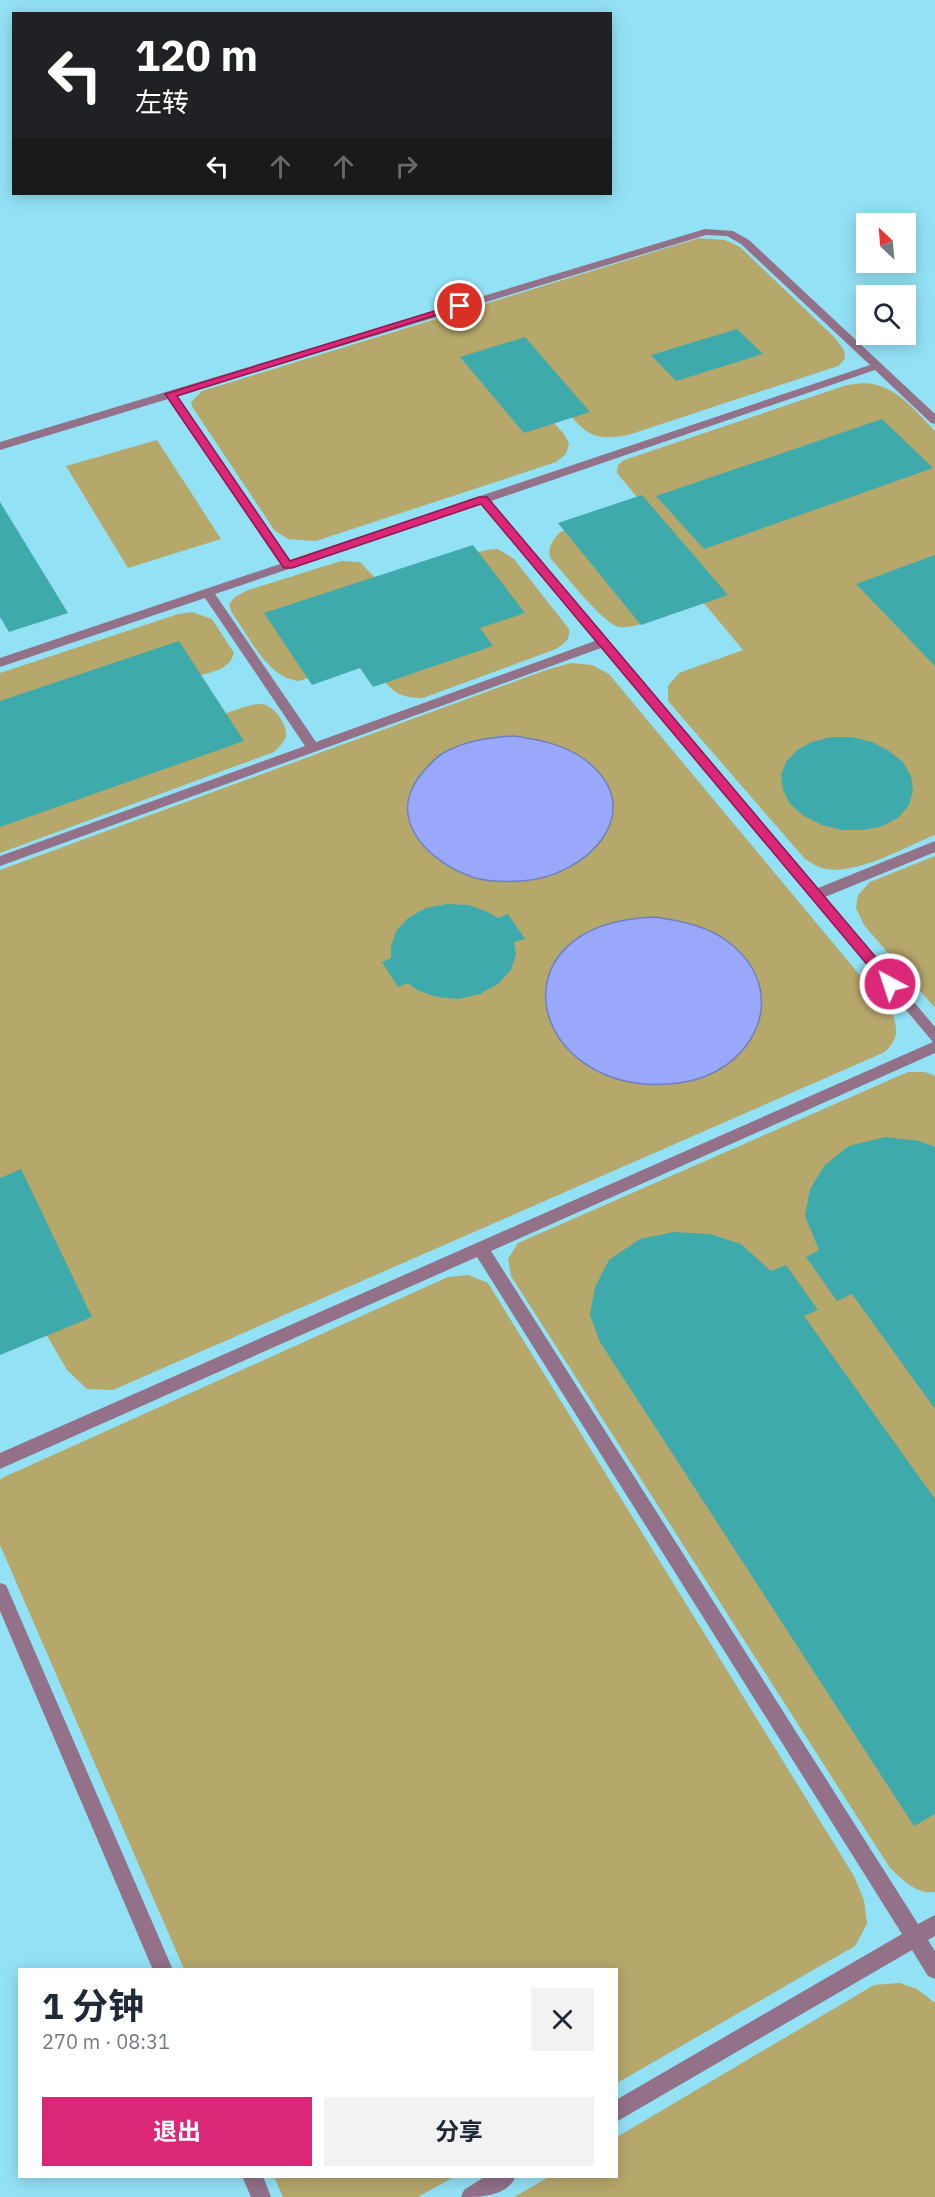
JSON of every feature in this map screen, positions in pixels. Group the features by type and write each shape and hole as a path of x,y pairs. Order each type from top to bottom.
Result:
{"lane":[{"path":"0,446 705,232 729,233 745,242 935,420"},
{"path":"0,663 877,366"},
{"path":"171,394 288,566"},
{"path":"483,499 935,1037"},
{"path":"208,592 313,747"},
{"path":"0,861 603,643"},
{"path":"816,895 935,846"},
{"path":"0,1461 935,1047"},
{"path":"481,1249 935,1969"},
{"path":"0,1591 162,1968"},
{"path":"618,2111 935,1925"},
{"path":"253,2178 261,2197"},
{"path":"471,2197 503,2178"}],"shaded area":[{"path":"699,238 725,240 740,247 836,339 844,350 845,359 838,366 628,435 596,436 583,429 570,415 552,421 564,434 569,444 566,454 556,462 316,541 288,539 275,531 191,402 202,391"},
{"path":"863,383 885,388 903,399 935,431 935,835 864,865 835,870 822,868 805,859 668,701 668,686 679,673 743,650 703,602 648,622 619,627 603,617 583,597 550,558 550,547 560,532 642,503 617,473 618,465 624,460 847,385"},
{"path":"157,440 221,539 128,568 66,466"},
{"path":"498,549 514,559 569,629 568,639 556,649 423,698 412,698 396,692 384,681 367,658 299,681 288,678 278,673 260,655 232,613 229,604 235,597 248,590 341,561 360,562 380,583 486,550"},
{"path":"192,612 212,619 234,653 225,666 199,676 224,714 252,705 261,704 270,707 285,726 286,736 281,745 274,752 0,853 0,673 178,614"},
{"path":"571,663 592,665 609,674 893,1015 896,1035 885,1052 113,1390 87,1389 67,1370 45,1332 0,1352 0,870 546,670"},
{"path":"935,856 935,1008 864,925 856,908 858,895 870,882"},
{"path":"908,1072 925,1072 935,1076 935,1892 916,1889 890,1868 511,1276 508,1259 518,1243"},
{"path":"468,1275 488,1283 854,1876 864,1900 867,1924 855,1946 618,2082 618,1968 184,1968 0,1545 0,1480 2,1478 448,1277"},
{"path":"900,1983 917,1989 935,2003 935,2197 514,2197 547,2178 618,2178 618,2136 874,1985"},
{"path":"274,2178 452,2178 418,2197 283,2197"}],"water":[{"path":"515,736 560,746 584,759 604,779 612,799 612,819 603,838 588,855 568,868 545,877 521,881 475,878 444,863 419,840 411,826 408,810 410,794 424,770 445,752 479,740"},
{"path":"655,917 695,925 723,938 750,965 760,986 761,1008 756,1030 744,1049 726,1065 704,1077 679,1083 628,1082 588,1066 561,1040 547,1009 548,977 566,948 601,927"}],"building":[{"path":"737,329 763,354 676,381 651,355"},
{"path":"525,337 590,412 524,433 460,357"},
{"path":"882,419 933,468 704,549 656,496"},
{"path":"642,495 728,595 641,625 558,523"},
{"path":"0,502 68,613 9,632 0,617"},
{"path":"473,545 525,613 480,628 493,646 373,687 360,668 312,685 264,613"},
{"path":"935,555 935,666 856,584"},
{"path":"179,641 244,741 0,827 0,701"},
{"path":"831,737 852,737 872,742 903,762 911,776 913,791 909,805 899,817 883,826 864,830 842,830 822,825 804,816 790,804 783,790 781,775 786,762 797,750 812,742"},
{"path":"447,904 469,905 498,918 508,914 525,939 514,942 516,954 511,970 498,984 480,994 459,999 437,997 417,990 408,983 398,987 382,962 391,958 391,947 396,931 408,918 426,908"},
{"path":"885,1137 919,1141 935,1147 935,1409 852,1294 837,1301 806,1257 819,1250 805,1216 810,1189 825,1165 849,1146"},
{"path":"21,1169 92,1317 0,1355 0,1178"},
{"path":"674,1232 710,1234 741,1244 771,1271 786,1265 818,1310 804,1316 935,1499 935,1814 914,1826 600,1342 590,1315 595,1287 609,1260 640,1239"}],"route":[{"path":"460,306 171,394 288,566 483,499 890,984"}]}
